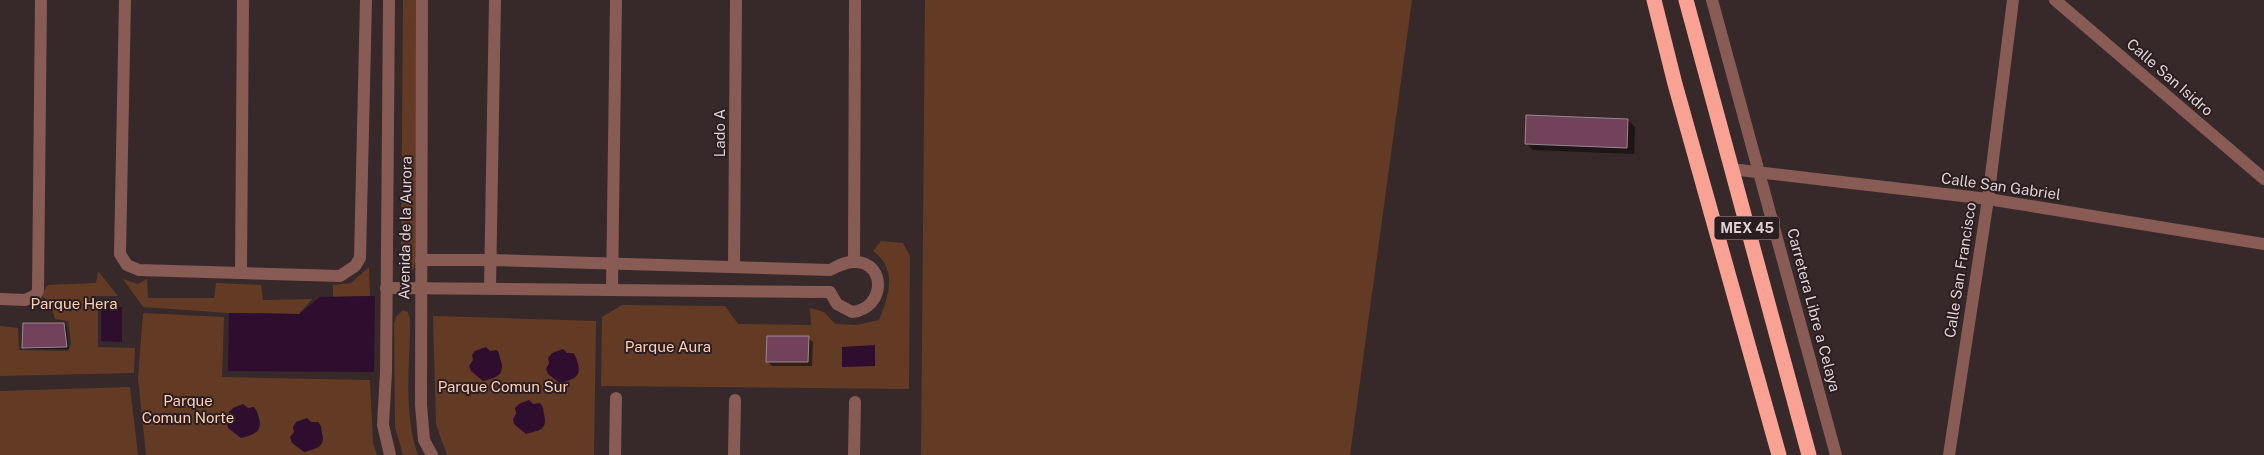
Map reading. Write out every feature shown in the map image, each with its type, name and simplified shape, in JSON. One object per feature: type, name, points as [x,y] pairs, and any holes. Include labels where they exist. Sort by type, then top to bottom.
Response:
[{"type":"highway","name":"MEX 45","points":[[1654,0],[1780,455]]},
{"type":"highway","name":"MEX 45","points":[[1686,0],[1808,455]]},
{"type":"street","points":[[0,299],[25,300],[36,295],[38,290],[41,0]]},
{"type":"street","points":[[125,0],[120,254],[127,265],[139,270],[340,276],[355,266],[360,258],[366,0]]},
{"type":"street","points":[[240,273],[243,0]]},
{"type":"street","name":"Avenida de la Aurora","points":[[389,0],[383,425],[390,455]]},
{"type":"street","name":"Avenida de la Aurora","points":[[422,0],[421,405],[424,440],[432,455]]},
{"type":"street","points":[[490,288],[495,0]]},
{"type":"street","points":[[612,289],[616,0]]},
{"type":"street","name":"Lado A","points":[[734,267],[736,0]]},
{"type":"street","points":[[854,0],[854,261]]},
{"type":"street","name":"Carretera Libre a Celaya","points":[[1712,0],[1836,455]]},
{"type":"street","name":"Calle San Francisco","points":[[1949,455],[1988,199],[2013,0]]},
{"type":"street","name":"Calle San Isidro","points":[[2055,0],[2264,179]]},
{"type":"street","name":"Calle San Gabriel","points":[[1732,169],[1988,199],[2264,244]]},
{"type":"street","points":[[386,288],[830,292],[842,308],[857,311],[873,302],[878,290],[876,276],[869,266],[854,261],[830,270],[490,260],[421,260]]},
{"type":"street","points":[[615,455],[616,398]]},
{"type":"street","points":[[734,455],[735,400]]},
{"type":"street","points":[[854,455],[855,402]]},
{"type":"green space","points":[[403,0],[417,0],[415,263],[414,268],[409,272],[402,268],[401,263]]},
{"type":"green space","points":[[925,0],[1412,0],[1350,455],[921,455]]},
{"type":"green space","name":"Parque Aura","points":[[881,241],[903,243],[910,256],[909,389],[601,386],[602,317],[622,305],[725,306],[738,324],[811,325],[810,308],[824,312],[835,324],[857,325],[879,320],[886,301],[889,283],[889,274],[886,266],[873,251]]},
{"type":"green space","points":[[369,267],[370,296],[333,297],[333,285],[351,283]]},
{"type":"green space","name":"Parque Hera","points":[[98,271],[118,296],[92,296],[98,311],[98,347],[135,348],[134,373],[0,376],[0,326],[18,328],[19,350],[68,351],[71,344],[68,321],[55,319],[50,303],[41,295],[48,285],[96,283]]},
{"type":"green space","points":[[123,279],[138,284],[147,279],[148,298],[214,298],[216,283],[261,285],[263,300],[312,299],[299,314],[229,313],[143,307]]},
{"type":"green space","points":[[403,310],[408,312],[410,320],[410,422],[418,455],[403,455],[395,427],[394,324],[396,317]]},
{"type":"green space","name":"Parque Comun Norte","points":[[143,313],[224,317],[222,377],[370,380],[373,443],[377,455],[146,455],[138,379]]},
{"type":"green space","name":"Parque Comun Sur","points":[[433,316],[596,321],[594,455],[447,455],[436,424]]},
{"type":"green space","points":[[130,387],[138,455],[0,455],[0,391]]},
{"type":"shaded area","points":[[375,296],[374,372],[228,371],[229,313],[299,314],[320,297]]},
{"type":"shaded area","points":[[101,307],[122,307],[122,342],[101,341]]},
{"type":"shaded area","points":[[875,345],[875,366],[842,367],[842,347]]},
{"type":"shaded area","points":[[486,347],[490,351],[497,350],[502,370],[498,376],[483,381],[471,371],[469,366],[475,351]]},
{"type":"shaded area","points":[[563,349],[567,353],[574,354],[579,369],[575,378],[560,383],[548,374],[546,369],[549,363],[548,358],[552,353]]},
{"type":"shaded area","points":[[529,400],[533,404],[540,403],[545,424],[541,429],[526,434],[514,424],[513,419],[516,414],[515,408]]},
{"type":"shaded area","points":[[243,404],[248,408],[254,407],[260,423],[256,432],[241,438],[228,428],[227,423],[230,418],[229,412]]},
{"type":"shaded area","points":[[307,418],[311,422],[318,422],[321,427],[323,441],[319,447],[304,452],[292,443],[290,437],[294,432],[293,427],[296,422]]},
{"type":"building","points":[[1526,115],[1628,119],[1627,148],[1525,144]]},
{"type":"building","points":[[23,323],[64,323],[67,347],[22,348]]},
{"type":"building","points":[[767,336],[809,336],[808,362],[766,362]]}]
